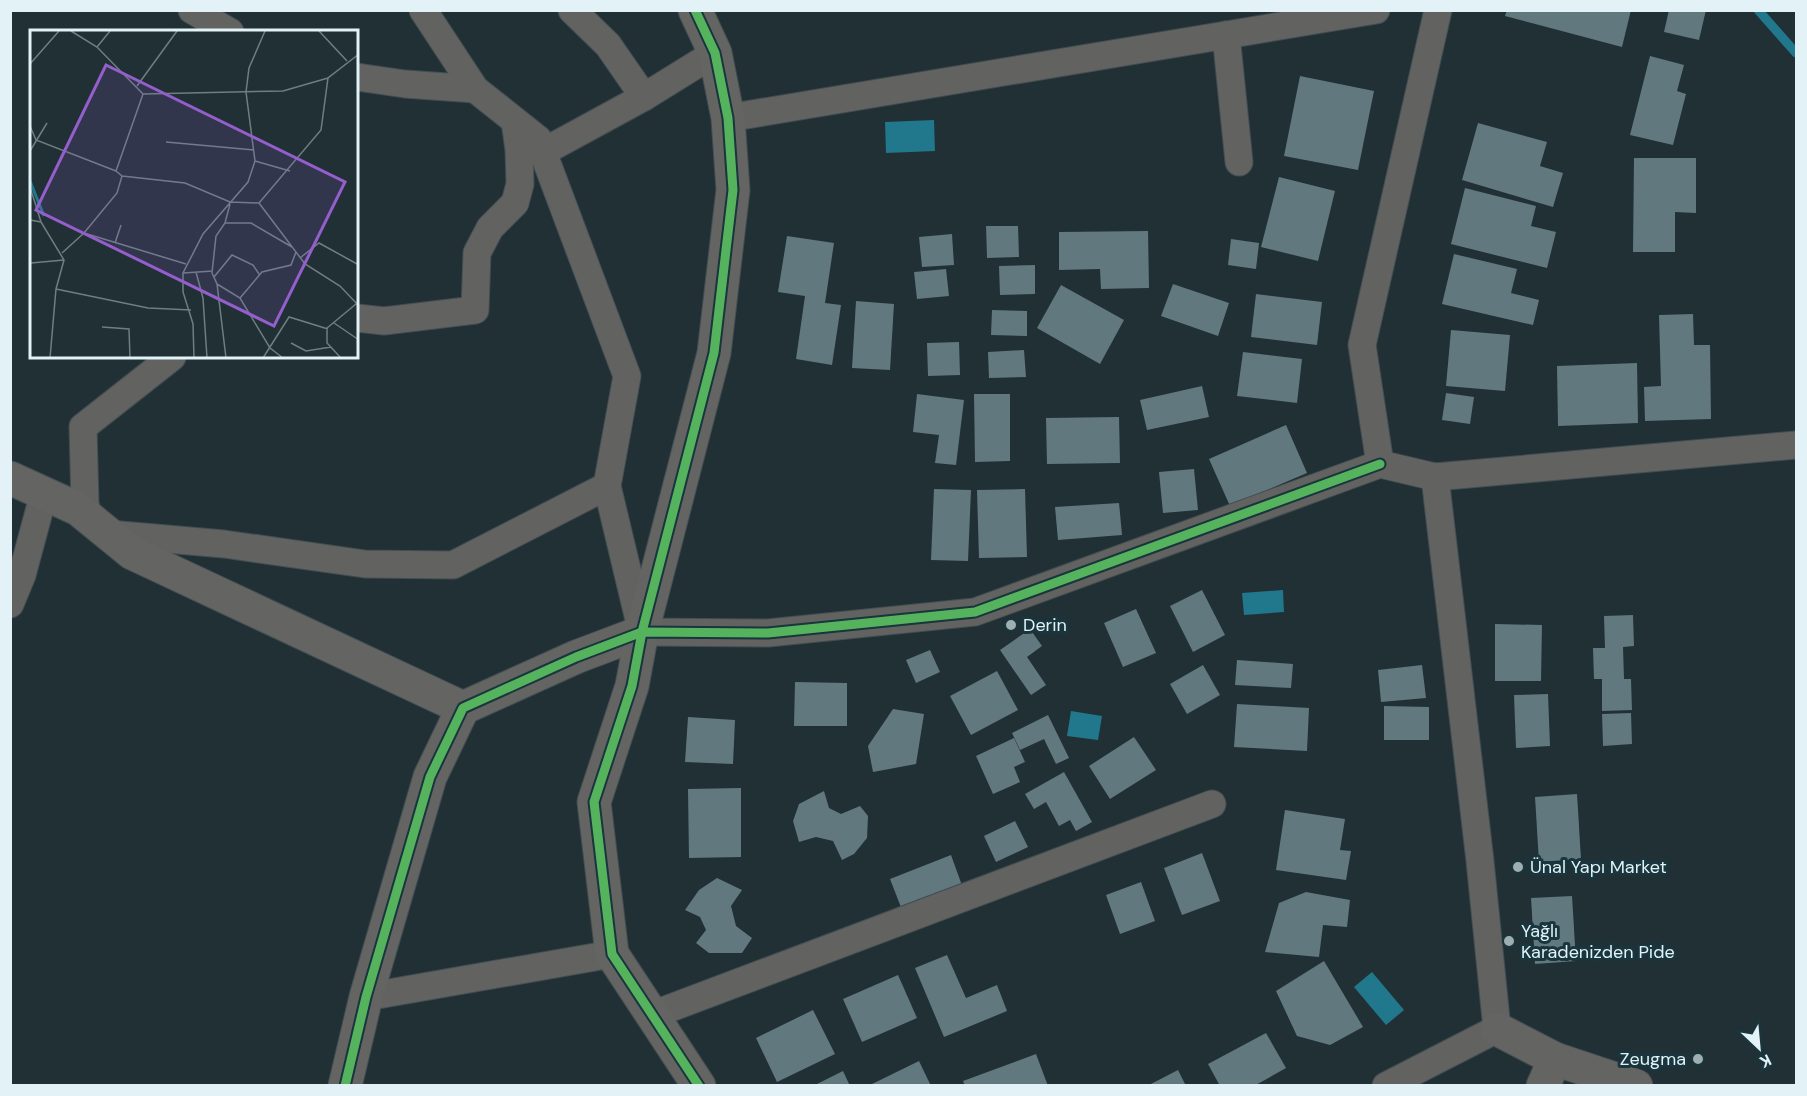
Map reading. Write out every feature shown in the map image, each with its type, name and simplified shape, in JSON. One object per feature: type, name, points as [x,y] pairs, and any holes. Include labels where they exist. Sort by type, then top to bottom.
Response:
[{"type":"street","points":[[192,10],[227,30]]},
{"type":"street","points":[[423,10],[475,89],[538,139],[627,376],[608,486],[642,632]]},
{"type":"street","points":[[572,10],[608,45],[644,97]]},
{"type":"street","points":[[695,10],[715,53],[728,118],[733,190],[714,353],[642,632],[632,686],[594,802],[612,954],[699,1086]]},
{"type":"street","points":[[728,118],[1376,10]]},
{"type":"street","points":[[1380,464],[1362,345],[1438,10]]},
{"type":"street","points":[[1226,35],[1239,162]]},
{"type":"street","points":[[543,152],[644,97],[715,53]]},
{"type":"street","points":[[358,77],[405,84],[475,89]]},
{"type":"street","points":[[358,318],[384,321],[475,310],[477,253],[490,228],[514,203],[520,184],[515,121]]},
{"type":"street","points":[[171,358],[83,427],[85,504],[99,526],[364,564],[453,565],[608,486]]},
{"type":"street","points":[[345,1086],[366,997],[430,777],[463,708],[576,657],[642,632],[768,633],[975,612],[1380,464],[1436,477],[1797,445]]},
{"type":"street","points":[[1436,477],[1497,1029],[1549,1072],[1636,1086]]},
{"type":"street","points":[[10,478],[78,509],[132,553],[463,708]]},
{"type":"street","points":[[10,604],[22,575],[44,493]]},
{"type":"street","points":[[651,1015],[1212,804]]},
{"type":"street","points":[[366,997],[612,954]]},
{"type":"street","points":[[1386,1086],[1497,1029]]},
{"type":"water","points":[[934,120],[935,151],[886,153],[885,122]]},
{"type":"water","points":[[1283,590],[1284,612],[1244,615],[1242,593]]},
{"type":"water","points":[[1071,711],[1102,716],[1098,740],[1067,736]]},
{"type":"water","points":[[1372,972],[1404,1010],[1386,1025],[1354,987]]},
{"type":"building","points":[[1507,10],[1631,10],[1622,47],[1505,16]]},
{"type":"building","points":[[1669,10],[1706,10],[1699,40],[1664,32]]},
{"type":"building","points":[[1650,56],[1684,65],[1677,91],[1686,94],[1673,145],[1630,135]]},
{"type":"building","points":[[1300,76],[1374,91],[1358,170],[1284,156]]},
{"type":"building","points":[[1478,123],[1547,142],[1540,166],[1563,173],[1553,207],[1462,180]]},
{"type":"building","points":[[1634,158],[1696,158],[1696,213],[1675,212],[1675,252],[1633,252]]},
{"type":"building","points":[[1279,177],[1335,191],[1318,261],[1261,247]]},
{"type":"building","points":[[1465,188],[1536,206],[1531,226],[1556,232],[1547,268],[1451,244]]},
{"type":"building","points":[[986,226],[1018,226],[1019,257],[987,258]]},
{"type":"building","points":[[1148,231],[1149,288],[1101,289],[1100,269],[1059,270],[1059,232]]},
{"type":"building","points":[[952,234],[954,265],[922,267],[919,237]]},
{"type":"building","points":[[787,236],[834,243],[825,303],[841,305],[832,365],[796,359],[805,296],[778,292]]},
{"type":"building","points":[[1231,239],[1259,243],[1256,269],[1228,265]]},
{"type":"building","points":[[1454,254],[1517,269],[1511,293],[1539,300],[1533,325],[1442,304]]},
{"type":"building","points":[[1035,265],[1035,294],[1000,295],[999,266]]},
{"type":"building","points":[[946,269],[949,296],[917,299],[914,272]]},
{"type":"building","points":[[1173,284],[1229,303],[1218,336],[1161,316]]},
{"type":"building","points":[[1061,285],[1124,320],[1100,364],[1037,328]]},
{"type":"building","points":[[1256,294],[1322,302],[1317,345],[1251,337]]},
{"type":"building","points":[[856,301],[894,304],[890,370],[852,368]]},
{"type":"building","points":[[992,310],[1027,311],[1027,336],[991,335]]},
{"type":"building","points":[[1693,314],[1694,345],[1710,345],[1711,419],[1645,421],[1644,387],[1661,386],[1659,315]]},
{"type":"building","points":[[1451,330],[1510,335],[1505,391],[1446,386]]},
{"type":"building","points":[[959,342],[960,375],[928,376],[927,343]]},
{"type":"building","points":[[1024,350],[1026,377],[989,378],[988,352]]},
{"type":"building","points":[[1243,352],[1302,359],[1297,403],[1237,396]]},
{"type":"building","points":[[1637,363],[1638,423],[1558,426],[1557,366]]},
{"type":"building","points":[[1202,386],[1209,417],[1147,430],[1140,400]]},
{"type":"building","points":[[1446,393],[1474,397],[1470,424],[1442,420]]},
{"type":"building","points":[[917,394],[964,400],[956,465],[935,463],[939,435],[913,432]]},
{"type":"building","points":[[974,394],[1010,394],[1010,461],[975,462]]},
{"type":"building","points":[[1119,417],[1120,463],[1047,464],[1046,418]]},
{"type":"building","points":[[1286,425],[1307,473],[1230,506],[1209,459]]},
{"type":"building","points":[[1194,469],[1198,510],[1163,513],[1159,472]]},
{"type":"building","points":[[934,489],[971,490],[968,561],[931,560]]},
{"type":"building","points":[[1025,489],[1027,557],[979,558],[977,490]]},
{"type":"building","points":[[1119,503],[1122,535],[1058,540],[1055,507]]},
{"type":"building","points":[[1202,590],[1225,635],[1193,652],[1170,606]]},
{"type":"building","points":[[1136,609],[1156,653],[1123,667],[1104,623]]},
{"type":"building","points":[[1633,615],[1634,646],[1623,647],[1624,679],[1631,679],[1632,710],[1602,711],[1602,679],[1594,679],[1593,648],[1605,648],[1604,616]]},
{"type":"building","points":[[1495,624],[1542,625],[1541,681],[1495,681]]},
{"type":"building","points":[[1030,629],[1042,646],[1027,657],[1046,685],[1031,695],[1000,650]]},
{"type":"building","points":[[930,650],[940,672],[916,683],[906,660]]},
{"type":"building","points":[[1237,660],[1293,664],[1291,688],[1235,685]]},
{"type":"building","points":[[1203,665],[1220,695],[1187,714],[1170,684]]},
{"type":"building","points":[[1422,665],[1426,698],[1381,702],[1378,670]]},
{"type":"building","points":[[997,671],[1018,710],[971,735],[950,696]]},
{"type":"building","points":[[795,682],[847,683],[847,726],[794,726]]},
{"type":"building","points":[[1548,694],[1550,746],[1516,748],[1514,695]]},
{"type":"building","points":[[1237,704],[1309,708],[1307,751],[1234,747]]},
{"type":"building","points":[[1384,706],[1429,707],[1429,740],[1384,740]]},
{"type":"building","points":[[893,709],[924,714],[916,764],[873,772],[868,746]]},
{"type":"building","points":[[1631,713],[1632,744],[1603,746],[1602,714]]},
{"type":"building","points":[[1048,715],[1069,758],[1056,764],[1044,739],[1020,750],[1012,733]]},
{"type":"building","points":[[688,717],[735,720],[733,764],[685,762]]},
{"type":"building","points":[[1134,737],[1156,770],[1110,799],[1089,766]]},
{"type":"building","points":[[1014,738],[1025,762],[1014,767],[1020,782],[993,794],[976,756]]},
{"type":"building","points":[[1064,772],[1092,822],[1076,831],[1070,820],[1059,826],[1046,802],[1034,809],[1025,794]]},
{"type":"building","points":[[741,788],[741,857],[689,858],[688,789]]},
{"type":"building","points":[[824,791],[829,808],[841,814],[860,806],[868,816],[867,838],[854,854],[842,860],[833,841],[816,837],[799,842],[793,821],[799,804]]},
{"type":"building","points":[[1577,794],[1581,859],[1539,862],[1535,797]]},
{"type":"building","points":[[1285,810],[1345,819],[1340,850],[1351,851],[1346,880],[1276,870]]},
{"type":"building","points":[[1015,821],[1028,847],[996,862],[984,836]]},
{"type":"building","points":[[1202,853],[1220,901],[1182,915],[1164,868]]},
{"type":"building","points":[[951,855],[964,891],[904,915],[890,879]]},
{"type":"building","points":[[717,878],[742,890],[731,906],[736,926],[752,938],[742,953],[709,953],[696,943],[706,930],[700,917],[685,910],[699,890]]},
{"type":"building","points":[[1141,882],[1155,921],[1120,934],[1106,895]]},
{"type":"building","points":[[1306,892],[1350,900],[1347,927],[1323,925],[1319,957],[1265,952],[1279,903]]},
{"type":"building","points":[[1572,896],[1576,961],[1535,964],[1531,898]]},
{"type":"building","points":[[947,955],[966,998],[997,985],[1007,1011],[944,1037],[915,968]]},
{"type":"building","points":[[1324,961],[1363,1027],[1330,1045],[1297,1036],[1276,991]]},
{"type":"building","points":[[898,975],[917,1018],[862,1042],[843,999]]},
{"type":"building","points":[[813,1010],[835,1054],[777,1082],[756,1038]]},
{"type":"building","points":[[1266,1033],[1286,1068],[1254,1086],[1220,1086],[1208,1064]]},
{"type":"building","points":[[1036,1054],[1048,1086],[965,1086],[963,1081]]},
{"type":"building","points":[[919,1061],[931,1086],[868,1086]]},
{"type":"building","points":[[1178,1070],[1186,1086],[1147,1086]]},
{"type":"building","points":[[843,1071],[850,1086],[813,1086]]},
{"type":"waterway","points":[[1758,10],[1796,53]]},
{"type":"cycle path","points":[[695,10],[715,53],[728,118],[733,190],[714,353],[642,632],[632,686],[594,802],[612,954],[699,1086]]},
{"type":"cycle path","points":[[345,1086],[366,997],[430,777],[463,708],[576,657],[642,632],[768,633],[975,612],[1380,464]]},
{"type":"place","name":"Derin","points":[[1011,625]]},
{"type":"place","name":"Ünal Yapı Market","points":[[1518,867]]},
{"type":"place","name":"Yağlı Karadenizden Pide","points":[[1509,941]]},
{"type":"place","name":"Zeugma","points":[[1698,1059]]}]
